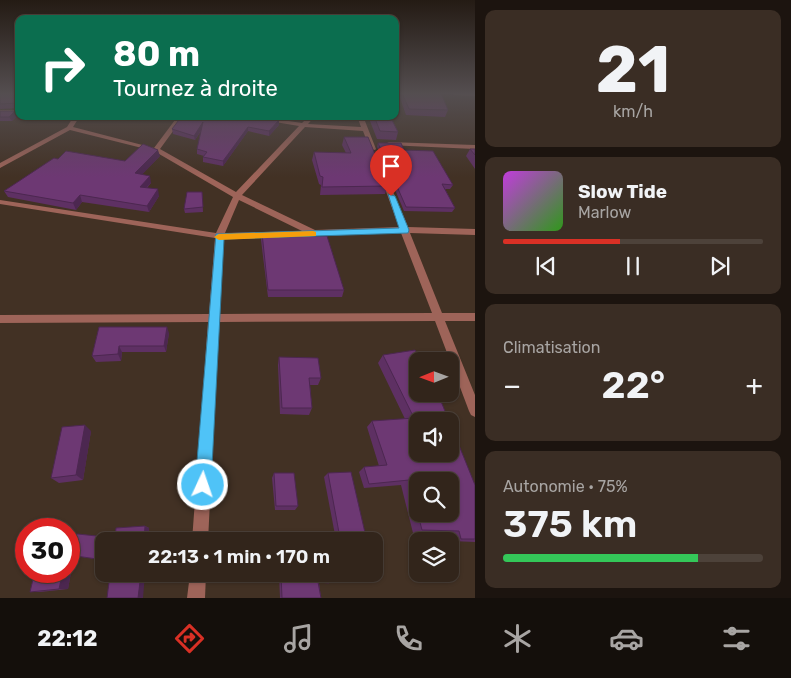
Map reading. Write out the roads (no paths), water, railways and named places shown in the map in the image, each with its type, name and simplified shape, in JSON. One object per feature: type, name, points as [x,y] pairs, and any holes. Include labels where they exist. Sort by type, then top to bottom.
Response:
[{"type":"street","points":[[0,166],[69,128],[74,121]]},
{"type":"street","points":[[156,150],[177,121]]},
{"type":"street","points":[[275,121],[302,125],[365,129]]},
{"type":"street","points":[[201,532],[219,236],[237,196],[307,121]]},
{"type":"street","points":[[362,121],[475,411]]},
{"type":"street","points":[[69,128],[156,150],[237,196],[315,234]]},
{"type":"street","points":[[370,143],[475,147]]},
{"type":"street","points":[[0,202],[219,236],[404,230],[475,232]]},
{"type":"street","points":[[0,319],[475,316]]},
{"type":"street","points":[[196,598],[197,582]]}]
